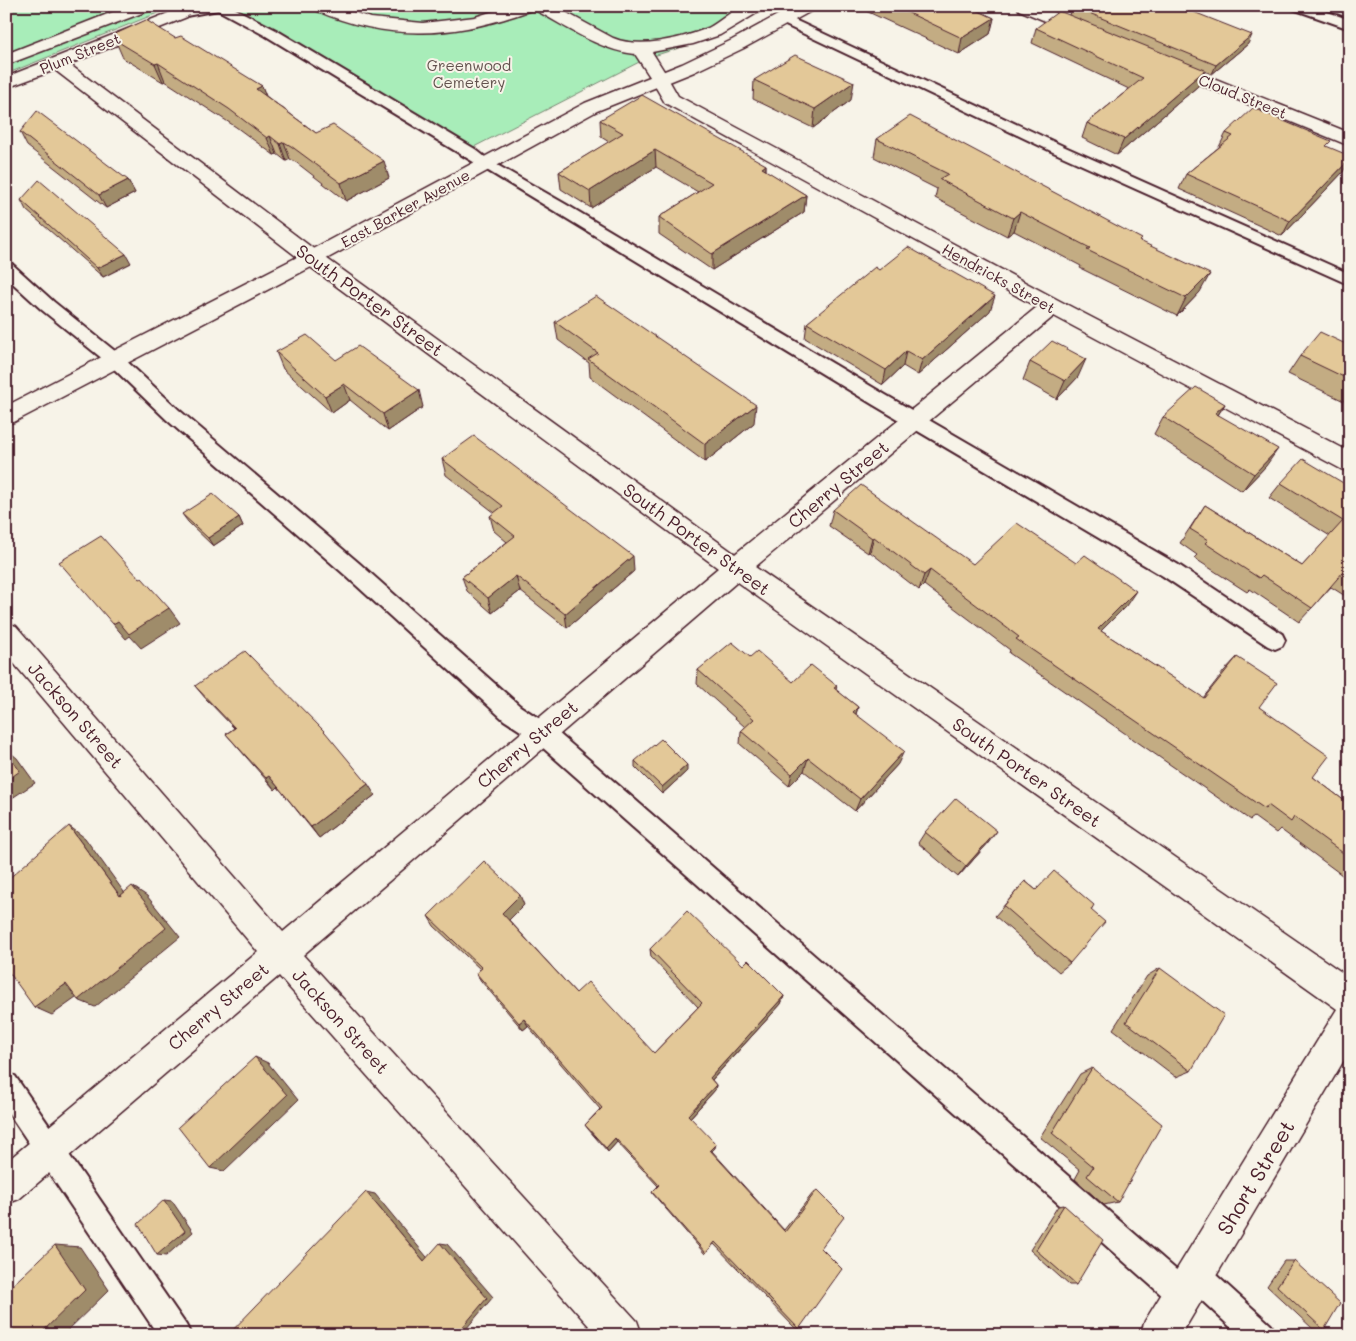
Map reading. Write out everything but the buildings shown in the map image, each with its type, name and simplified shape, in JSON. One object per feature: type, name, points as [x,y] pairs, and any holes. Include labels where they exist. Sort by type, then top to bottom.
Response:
[{"type":"street","points":[[6,60],[144,6]]},
{"type":"street","points":[[321,6],[336,14],[374,25],[418,28],[441,27],[484,19],[510,13],[525,6]]},
{"type":"street","points":[[541,6],[607,42],[641,49],[687,40],[714,31],[756,6]]},
{"type":"street","name":"East Barker Avenue","points":[[6,416],[312,258],[591,107],[729,48],[806,6]]},
{"type":"street","points":[[1025,6],[1097,36]]},
{"type":"street","name":"Plum Street","points":[[6,82],[181,13]]},
{"type":"street","name":"Hendricks Street","points":[[641,49],[671,99],[1052,306],[1350,463]]},
{"type":"street","name":"Cloud Street","points":[[1151,58],[1350,140]]},
{"type":"street","name":"South Porter Street","points":[[56,62],[312,258],[736,568],[1350,998]]},
{"type":"street","name":"Cherry Street","points":[[6,1186],[541,732],[1052,306]]},
{"type":"street","name":"Jackson Street","points":[[6,634],[280,953],[623,1335]]},
{"type":"street","name":"Short Street","points":[[1160,1335],[1350,1018]]},
{"type":"lane","points":[[181,13],[210,6],[220,6],[271,33],[470,152],[485,164],[1170,570],[1276,640]]},
{"type":"lane","points":[[1298,6],[1350,26]]},
{"type":"lane","points":[[784,19],[1058,149],[1350,280]]},
{"type":"lane","points":[[6,268],[48,306],[115,360],[173,415],[352,569],[512,714],[541,732],[1189,1285],[1261,1335]]},
{"type":"lane","points":[[6,1085],[51,1148],[176,1335]]},
{"type":"green space","points":[[6,6],[175,6],[6,74]]},
{"type":"green space","name":"Greenwood Cemetery","points":[[217,6],[770,6],[714,37],[647,58],[468,150]]}]
